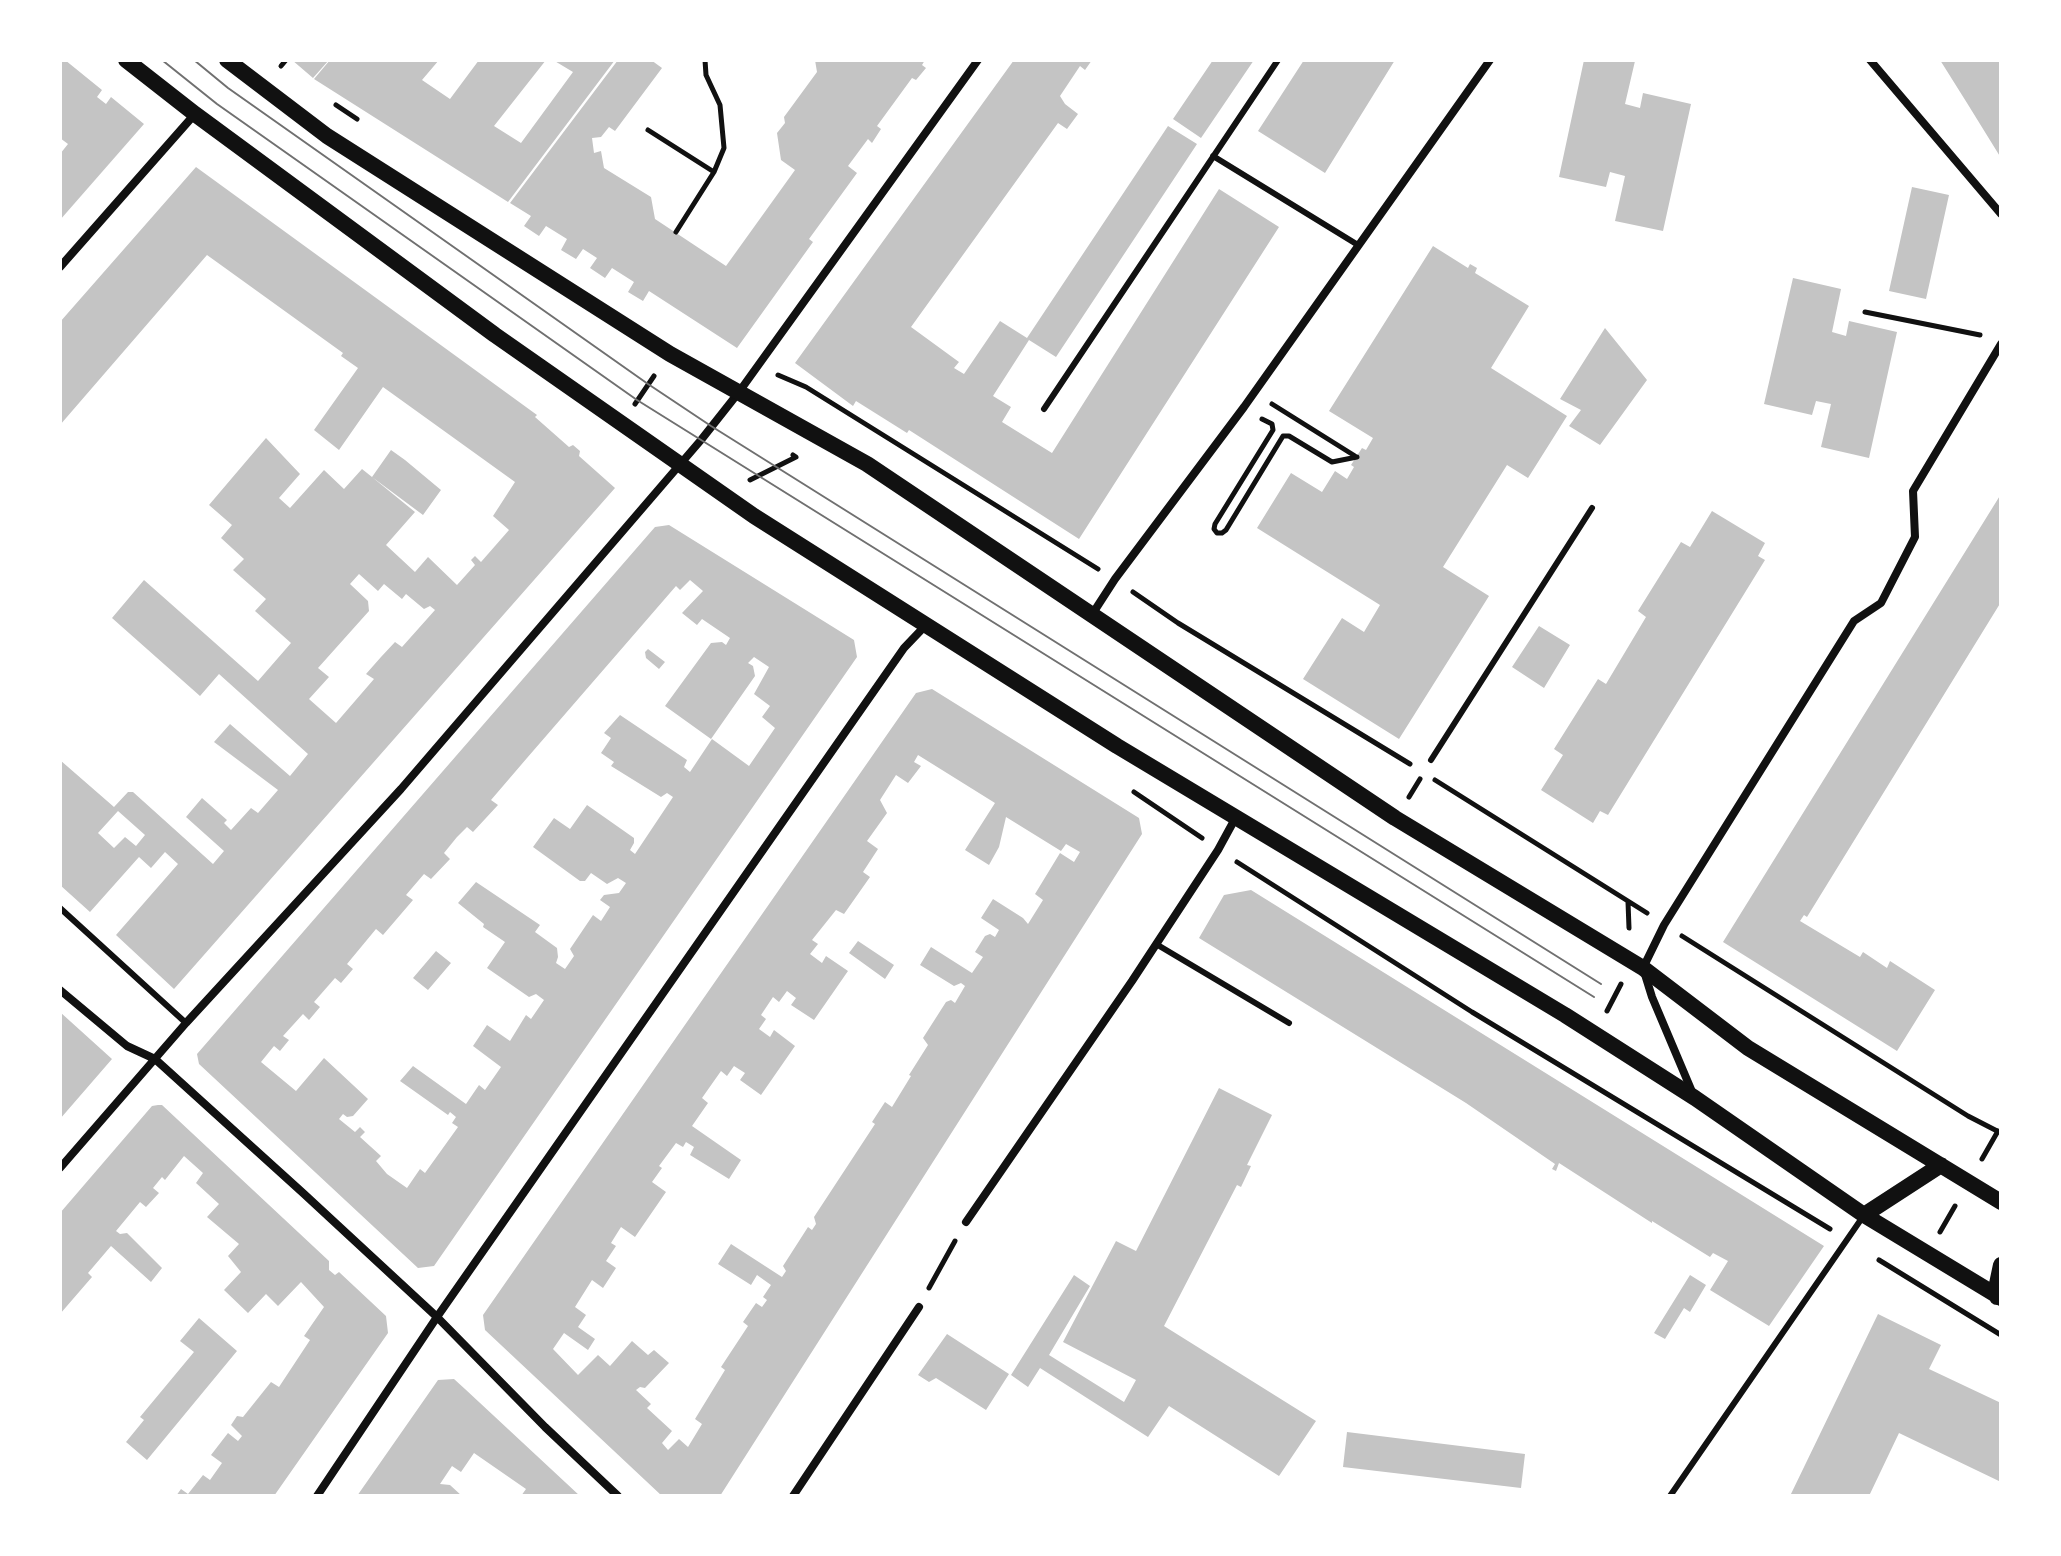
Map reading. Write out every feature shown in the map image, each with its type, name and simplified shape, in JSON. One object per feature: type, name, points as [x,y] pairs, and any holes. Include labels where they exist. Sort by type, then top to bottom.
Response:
[{"type":"main road","points":[[126,60],[195,114],[621,424],[754,516],[1117,746],[1565,1015],[1695,1098],[1864,1215],[1999,1298]]},
{"type":"main road","points":[[227,60],[327,136],[670,354],[867,464],[1395,818],[1643,968],[1748,1048],[2001,1202]]},
{"type":"main road","points":[[1864,1215],[1941,1165]]},
{"type":"main road","points":[[1999,1298],[1997,1284],[2001,1265]]},
{"type":"street","points":[[60,1168],[186,1023],[401,789],[680,464],[739,392],[978,60]]},
{"type":"street","points":[[1093,613],[1244,407],[1490,60]]},
{"type":"street","points":[[1870,60],[2001,214]]},
{"type":"street","points":[[60,267],[195,114]]},
{"type":"street","points":[[1695,1098],[1652,997],[1643,968],[1664,925],[1854,621],[1881,603],[1915,537],[1913,491],[2001,344]]},
{"type":"street","points":[[317,1496],[437,1317],[904,648],[925,626]]},
{"type":"street","points":[[966,1222],[1156,944],[1237,817]]},
{"type":"street","points":[[60,990],[127,1046],[155,1059],[437,1317],[618,1496]]},
{"type":"street","points":[[793,1496],[919,1307]]},
{"type":"lane","points":[[1044,409],[1278,60]]},
{"type":"lane","points":[[1213,156],[1358,245]]},
{"type":"lane","points":[[1431,760],[1592,508]]},
{"type":"lane","points":[[60,908],[186,1023]]},
{"type":"lane","points":[[1156,944],[1289,1023]]},
{"type":"lane","points":[[1670,1496],[1864,1215]]},
{"type":"path","points":[[281,66],[286,60]]},
{"type":"path","points":[[676,232],[714,172],[724,148],[720,105],[706,75],[705,60]]},
{"type":"path","points":[[648,130],[714,172]]},
{"type":"path","points":[[1865,312],[1974,335]]},
{"type":"path","points":[[621,424],[670,354]]},
{"type":"path","points":[[754,516],[764,501],[743,488],[746,482],[796,457],[771,440],[806,387]]},
{"type":"path","points":[[1244,407],[1272,424],[1273,430],[1215,524],[1217,533],[1226,530],[1283,436],[1289,436],[1332,462],[1357,457],[1280,409]]},
{"type":"path","points":[[1395,818],[1431,760]]},
{"type":"path","points":[[1664,925],[1968,1116],[2001,1133]]},
{"type":"path","points":[[1570,1072],[2001,1335]]},
{"type":"path","points":[[919,1307],[966,1222]]},
{"type":"building","points":[[60,60],[65,60],[102,90],[97,97],[106,104],[111,97],[144,124],[60,220],[60,154],[68,144],[60,138]]},
{"type":"building","points":[[292,60],[329,60],[313,78]]},
{"type":"building","points":[[330,60],[439,60],[422,80],[450,99],[479,60],[546,60],[494,126],[521,143],[573,72],[553,60],[615,60],[508,202],[314,79]]},
{"type":"building","points":[[618,60],[651,60],[662,68],[615,131],[609,127],[601,137],[592,138],[594,153],[601,151],[604,168],[651,197],[655,219],[726,266],[795,170],[781,160],[777,133],[785,123],[784,117],[817,72],[815,60],[925,60],[922,65],[926,68],[916,80],[912,78],[877,126],[881,129],[872,143],[868,139],[848,166],[857,173],[809,239],[813,242],[737,348],[649,291],[643,301],[628,292],[634,282],[612,268],[605,278],[590,268],[597,258],[583,249],[576,259],[561,250],[567,239],[546,226],[539,236],[524,226],[531,216],[510,203]]},
{"type":"building","points":[[1014,60],[1092,60],[1085,70],[1080,66],[1060,96],[1078,114],[1067,129],[1058,123],[911,327],[959,362],[954,368],[964,374],[1000,321],[1027,338],[1168,126],[1197,144],[1056,357],[1029,340],[993,396],[1011,407],[1002,422],[1052,453],[1219,189],[1279,227],[1079,539],[909,430],[907,433],[856,401],[853,406],[795,363]]},
{"type":"building","points":[[1213,60],[1254,60],[1201,138],[1173,119]]},
{"type":"building","points":[[1304,60],[1395,60],[1325,173],[1258,131]]},
{"type":"building","points":[[1584,60],[1635,61],[1625,104],[1640,108],[1643,93],[1691,104],[1663,231],[1615,221],[1625,176],[1610,172],[1606,187],[1559,177]]},
{"type":"building","points":[[1940,60],[2001,60],[2001,158],[1967,103]]},
{"type":"building","points":[[196,167],[537,415],[535,417],[569,447],[573,445],[580,451],[579,456],[615,488],[174,989],[116,935],[178,864],[165,852],[151,868],[139,857],[90,912],[60,885],[60,760],[114,807],[128,792],[133,792],[213,864],[224,851],[186,817],[202,798],[227,820],[224,823],[231,830],[251,808],[258,813],[278,790],[214,742],[230,724],[290,776],[308,754],[219,674],[200,696],[112,618],[144,580],[258,681],[291,643],[255,611],[266,599],[233,570],[244,559],[221,538],[232,525],[209,505],[266,438],[300,474],[279,498],[290,508],[324,470],[344,489],[362,469],[415,512],[386,545],[415,572],[428,557],[457,585],[475,565],[471,560],[475,556],[481,562],[509,530],[493,516],[515,482],[383,387],[339,450],[314,430],[358,368],[341,356],[343,353],[207,255],[60,425],[60,322]],"holes":[[[359,574],[378,591],[384,584],[402,599],[406,594],[424,609],[430,606],[435,610],[402,647],[395,642],[366,674],[374,679],[336,723],[309,699],[329,677],[318,668],[369,611],[368,601],[350,584]],[[118,811],[145,835],[136,846],[125,837],[114,848],[98,833]]]},
{"type":"building","points":[[1912,187],[1949,195],[1926,299],[1889,291]]},
{"type":"building","points":[[1433,246],[1468,268],[1470,264],[1477,268],[1475,273],[1529,306],[1491,368],[1567,416],[1528,478],[1507,465],[1443,567],[1489,596],[1399,739],[1303,679],[1342,618],[1364,632],[1380,605],[1257,528],[1291,473],[1322,492],[1335,471],[1347,479],[1354,467],[1351,465],[1362,448],[1366,450],[1373,438],[1329,411]]},
{"type":"building","points":[[1793,278],[1841,289],[1832,332],[1846,336],[1849,321],[1897,332],[1869,458],[1821,447],[1831,404],[1816,401],[1812,415],[1764,404]]},
{"type":"building","points":[[1605,328],[1647,380],[1600,445],[1569,426],[1581,410],[1560,399]]},
{"type":"building","points":[[391,450],[441,490],[423,515],[372,477]]},
{"type":"building","points":[[2001,494],[2001,602],[1807,917],[1804,915],[1800,921],[1860,957],[1863,952],[1887,968],[1890,961],[1935,990],[1897,1051],[1723,942]]},
{"type":"building","points":[[1712,511],[1765,543],[1758,556],[1765,560],[1608,815],[1600,811],[1593,823],[1541,790],[1563,755],[1554,749],[1598,679],[1606,684],[1646,617],[1638,611],[1681,542],[1690,547]]},
{"type":"building","points":[[669,525],[854,640],[857,657],[434,1266],[418,1268],[199,1064],[197,1054],[655,527]],"holes":[[[690,580],[703,591],[682,613],[697,625],[702,619],[730,638],[726,645],[722,642],[711,643],[665,706],[711,739],[755,676],[753,666],[748,663],[754,657],[769,667],[754,694],[770,706],[762,717],[775,728],[749,766],[712,739],[690,772],[684,767],[687,760],[620,715],[604,733],[611,738],[601,753],[614,762],[611,766],[661,797],[667,793],[673,797],[635,854],[630,850],[634,838],[587,805],[570,829],[554,818],[533,847],[580,881],[585,881],[591,873],[607,884],[618,878],[626,883],[619,893],[604,895],[600,900],[610,907],[601,921],[593,915],[570,949],[574,956],[565,969],[556,963],[557,948],[535,932],[540,925],[476,882],[458,903],[484,924],[483,927],[505,942],[487,968],[529,997],[536,994],[544,1000],[531,1019],[526,1015],[510,1041],[487,1025],[473,1046],[501,1067],[485,1090],[479,1085],[466,1104],[413,1066],[400,1081],[448,1115],[450,1112],[456,1117],[452,1123],[458,1127],[425,1173],[420,1169],[407,1188],[387,1174],[376,1161],[381,1156],[360,1137],[365,1132],[360,1127],[355,1132],[339,1119],[343,1114],[353,1116],[368,1099],[324,1058],[296,1091],[261,1062],[274,1046],[280,1051],[289,1040],[283,1036],[303,1014],[309,1020],[320,1007],[314,1002],[335,978],[341,983],[353,969],[347,964],[376,929],[383,935],[413,900],[406,895],[424,874],[431,879],[450,859],[444,853],[457,837],[467,827],[473,832],[498,805],[491,800],[676,586],[680,590]]]},
{"type":"building","points":[[1539,626],[1570,645],[1544,688],[1512,667]]},
{"type":"building","points":[[648,649],[665,662],[659,669],[646,658]]},
{"type":"building","points":[[932,689],[1139,818],[1142,834],[720,1496],[662,1496],[485,1330],[483,1315],[916,693]],"holes":[[[918,755],[995,803],[965,850],[989,865],[999,847],[1006,817],[1061,851],[1066,844],[1080,852],[1074,862],[1060,853],[1035,894],[1043,900],[1028,924],[993,899],[981,918],[999,930],[995,937],[990,934],[985,936],[975,952],[983,957],[972,973],[931,947],[920,965],[954,986],[961,983],[965,986],[955,1003],[951,1000],[946,1002],[923,1038],[928,1045],[911,1076],[892,1107],[885,1102],[872,1122],[875,1124],[814,1217],[816,1224],[812,1230],[808,1227],[783,1266],[786,1271],[782,1277],[731,1244],[718,1264],[751,1285],[757,1275],[771,1285],[763,1297],[767,1300],[762,1307],[756,1303],[743,1322],[748,1326],[721,1367],[725,1370],[695,1419],[702,1424],[688,1447],[679,1439],[668,1450],[662,1443],[672,1431],[647,1408],[651,1404],[636,1390],[645,1388],[669,1363],[654,1350],[648,1355],[632,1341],[610,1366],[598,1355],[578,1375],[553,1349],[564,1333],[588,1350],[595,1339],[578,1327],[586,1315],[575,1307],[592,1280],[603,1288],[616,1268],[606,1261],[616,1246],[611,1243],[621,1227],[635,1237],[666,1192],[652,1182],[662,1168],[659,1166],[676,1143],[683,1147],[686,1142],[694,1147],[690,1155],[729,1179],[741,1160],[692,1126],[708,1103],[702,1098],[721,1071],[727,1076],[734,1066],[745,1073],[740,1080],[761,1095],[795,1046],[774,1030],[770,1037],[759,1029],[766,1019],[761,1015],[773,997],[779,1002],[787,991],[796,998],[791,1005],[814,1020],[848,971],[826,956],[822,963],[810,954],[818,944],[812,940],[836,910],[844,914],[870,877],[863,872],[878,849],[867,841],[887,813],[880,800],[896,775],[908,783],[921,766],[914,762]]]},
{"type":"building","points":[[1251,890],[1824,1246],[1769,1326],[1710,1290],[1728,1261],[1713,1253],[1710,1257],[1559,1163],[1556,1171],[1552,1169],[1555,1164],[1466,1103],[1199,938],[1224,895]]},
{"type":"building","points":[[858,941],[894,965],[885,979],[849,953]]},
{"type":"building","points":[[436,951],[451,963],[428,990],[413,978]]},
{"type":"building","points":[[60,1012],[112,1059],[60,1119]]},
{"type":"building","points":[[1219,1088],[1272,1115],[1247,1165],[1251,1166],[1241,1187],[1237,1185],[1164,1326],[1316,1421],[1279,1476],[1169,1406],[1148,1437],[1040,1368],[1028,1387],[1011,1375],[1074,1275],[1090,1286],[1049,1355],[1124,1402],[1136,1380],[1063,1342],[1116,1241],[1136,1251]]},
{"type":"building","points":[[162,1105],[329,1261],[329,1270],[335,1275],[339,1272],[386,1316],[388,1333],[274,1496],[176,1496],[181,1489],[188,1494],[203,1475],[210,1480],[222,1463],[211,1455],[228,1433],[238,1441],[242,1436],[231,1425],[237,1416],[243,1417],[271,1382],[279,1387],[310,1340],[304,1336],[324,1307],[301,1282],[278,1306],[266,1294],[248,1313],[224,1290],[241,1272],[228,1256],[239,1244],[207,1217],[219,1204],[196,1183],[203,1173],[184,1156],[165,1180],[162,1177],[153,1188],[159,1193],[146,1207],[140,1202],[116,1231],[127,1233],[162,1268],[151,1282],[111,1246],[88,1273],[92,1277],[60,1314],[60,1213],[152,1106]]},
{"type":"building","points":[[1690,1275],[1706,1285],[1690,1312],[1684,1308],[1665,1339],[1654,1333]]},
{"type":"building","points":[[1878,1314],[1941,1345],[1929,1369],[2001,1403],[2001,1482],[1899,1433],[1869,1496],[1790,1496]]},
{"type":"building","points":[[199,1318],[237,1351],[147,1460],[126,1442],[144,1420],[140,1417],[194,1352],[180,1341]]},
{"type":"building","points":[[947,1334],[1009,1374],[986,1410],[936,1378],[929,1382],[918,1375]]},
{"type":"building","points":[[454,1379],[580,1496],[521,1496],[526,1489],[474,1453],[461,1472],[452,1466],[440,1484],[450,1485],[462,1496],[357,1496],[438,1380]]},
{"type":"building","points":[[1347,1432],[1525,1454],[1521,1488],[1343,1467]]},
{"type":"tram line","points":[[162,60],[217,104],[637,400],[1594,997]]},
{"type":"tram line","points":[[194,60],[228,88],[711,426],[1601,984]]}]
